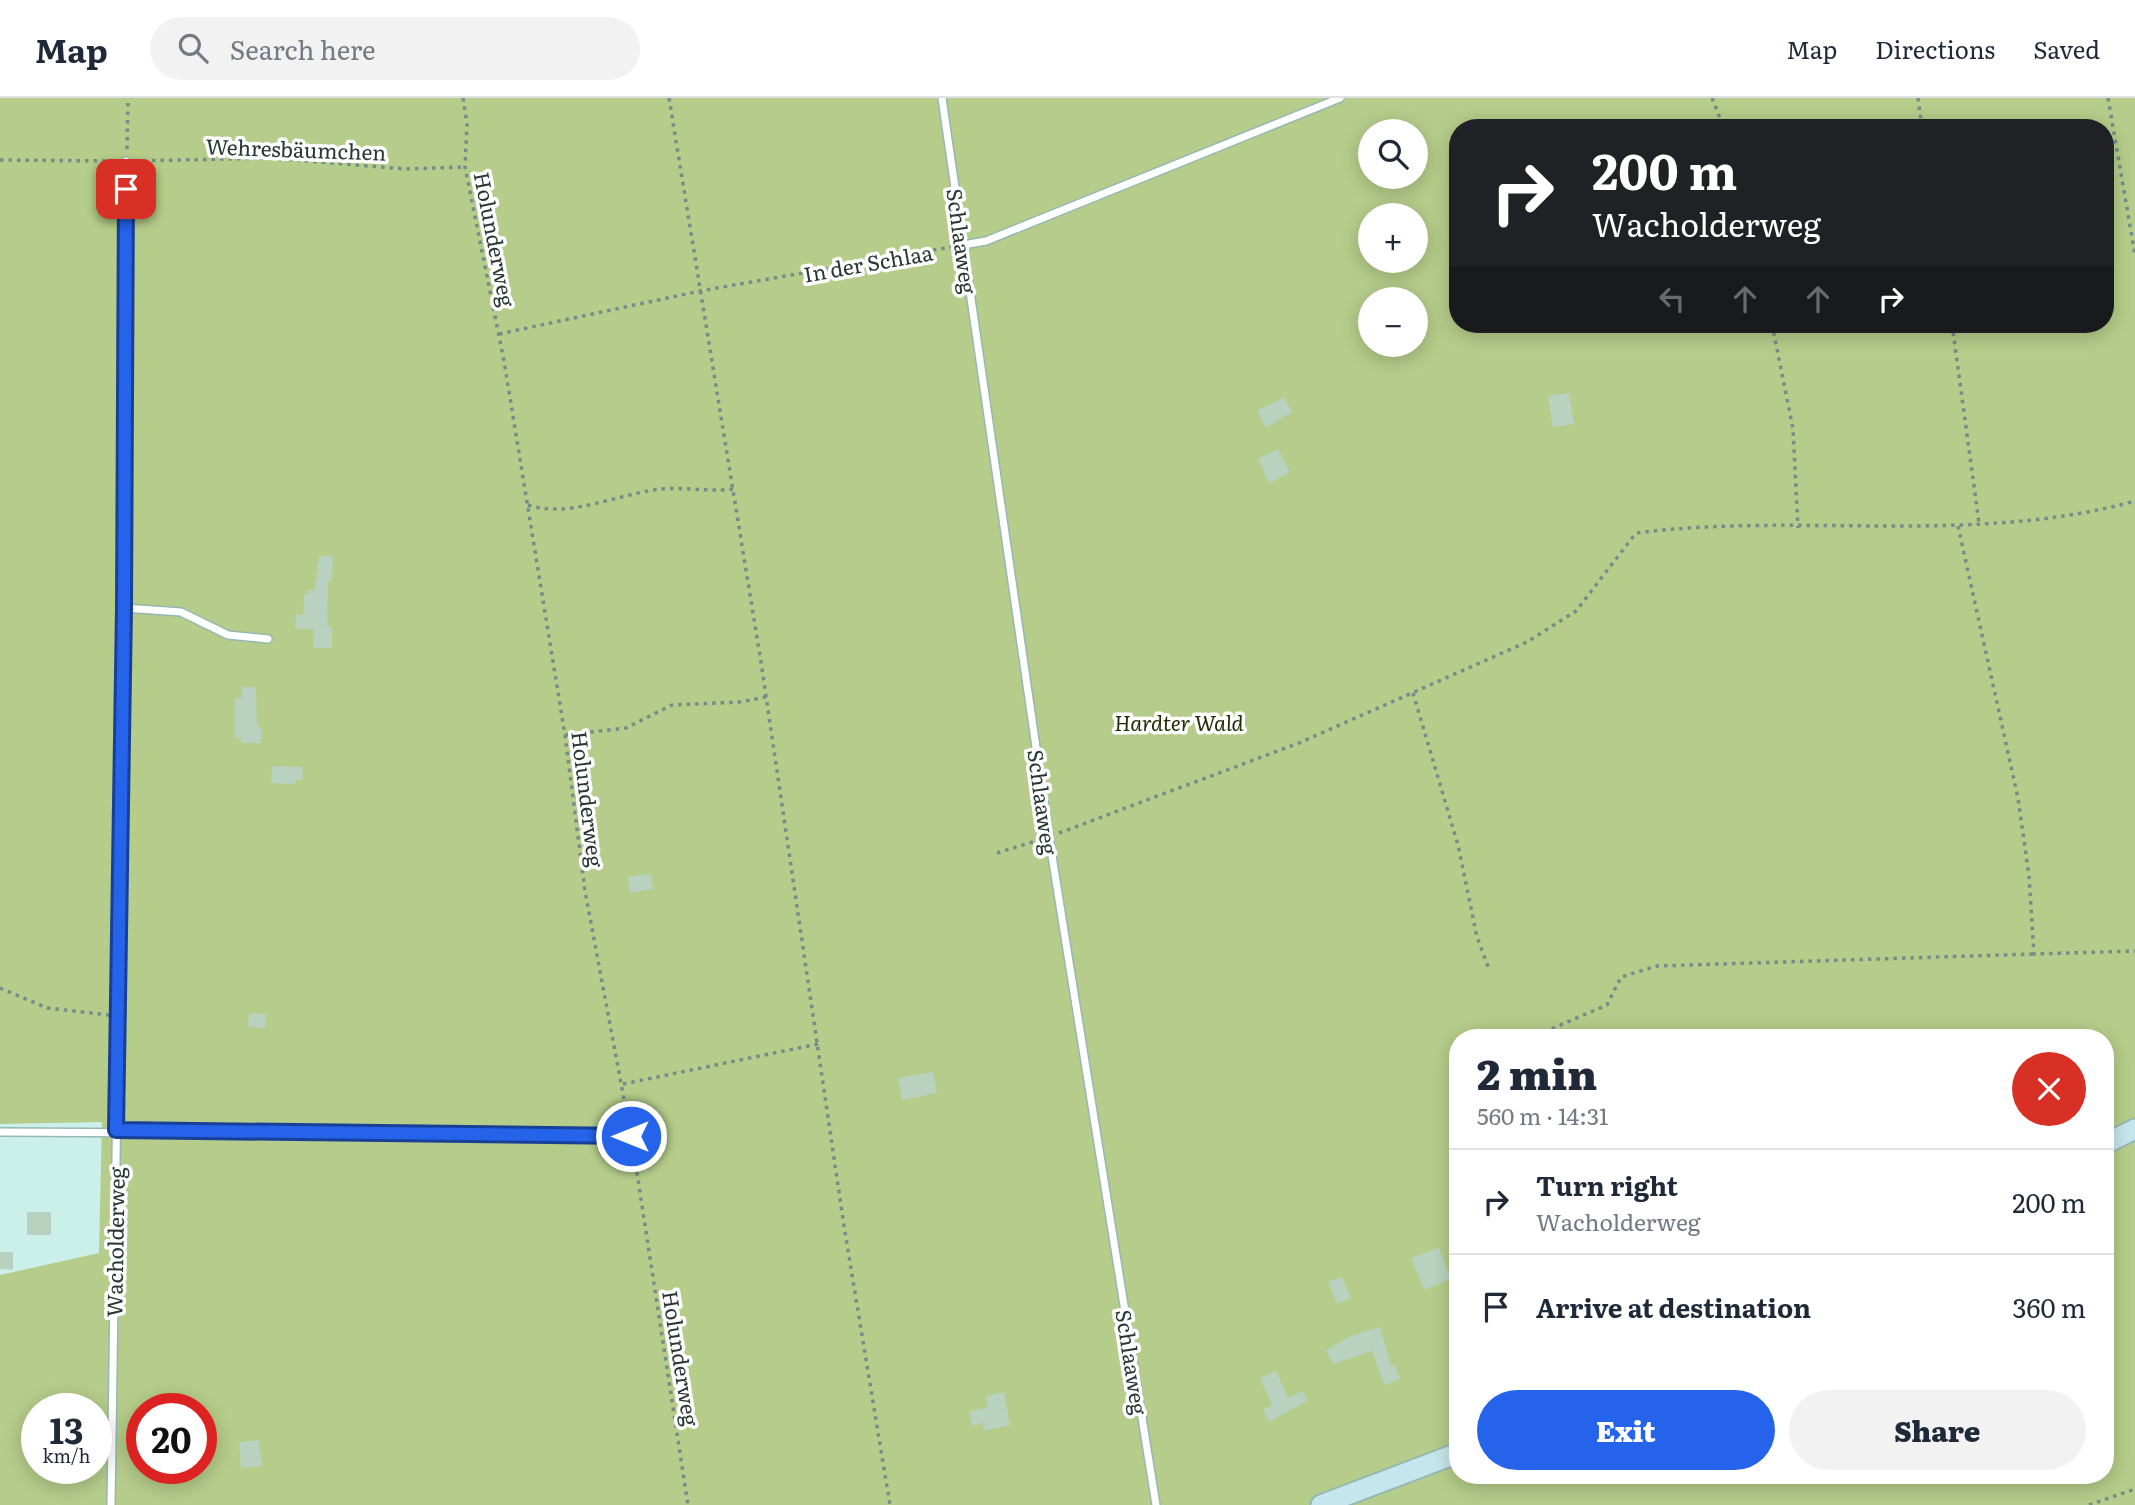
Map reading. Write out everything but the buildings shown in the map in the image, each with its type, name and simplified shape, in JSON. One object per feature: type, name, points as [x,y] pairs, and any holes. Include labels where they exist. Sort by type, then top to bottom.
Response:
[{"type":"main road","points":[[2114,1140],[2135,1129]]},
{"type":"main road","points":[[1321,1505],[1449,1456]]},
{"type":"lane","name":"Schlaaweg","points":[[942,98],[1049,837],[1156,1505]]},
{"type":"lane","name":"In der Schlaa","points":[[963,245],[986,241],[1340,98]]},
{"type":"lane","name":"Wacholderweg","points":[[111,1505],[124,608],[126,161]]},
{"type":"lane","points":[[124,608],[181,612],[228,635],[268,639]]},
{"type":"lane","points":[[0,1132],[116,1130],[631,1136]]},
{"type":"path","points":[[126,161],[128,98]]},
{"type":"path","name":"Holunderweg","points":[[463,98],[467,124],[465,167],[499,334],[528,505],[565,735],[585,891],[623,1084],[688,1505]]},
{"type":"path","points":[[669,98],[767,697],[890,1505]]},
{"type":"path","points":[[1712,98],[1720,119]]},
{"type":"path","points":[[1918,98],[1921,119]]},
{"type":"path","points":[[2108,98],[2112,119]]},
{"type":"path","points":[[2114,133],[2135,255]]},
{"type":"path","name":"Wehresbäumchen","points":[[0,160],[270,158],[406,169],[465,167]]},
{"type":"path","name":"In der Schlaa","points":[[499,334],[700,291],[963,245]]},
{"type":"path","points":[[1774,333],[1793,429],[1798,528]]},
{"type":"path","points":[[1953,333],[1979,523]]},
{"type":"path","points":[[528,505],[539,509],[585,506],[652,490],[709,492],[733,489]]},
{"type":"path","points":[[997,853],[1049,837],[1298,743],[1527,642],[1576,611],[1636,533],[1693,526],[1798,528],[1958,526],[2021,522],[2135,501]]},
{"type":"path","points":[[1958,526],[2018,799],[2029,876],[2034,954]]},
{"type":"path","points":[[1413,693],[1455,833],[1477,937],[1489,969]]},
{"type":"path","points":[[565,735],[626,728],[672,705],[740,702],[767,697]]},
{"type":"path","points":[[1551,1029],[1607,1005],[1621,977],[1657,966],[2135,951]]},
{"type":"path","points":[[0,988],[47,1008],[117,1015]]},
{"type":"path","points":[[623,1084],[818,1044]]},
{"type":"path","points":[[2089,1505],[2135,1489]]},
{"type":"green space","name":"Hardter Wald","points":[[0,98],[2135,98],[2135,1505],[0,1505],[0,1275],[99,1253],[102,1122],[0,1124]]},
{"type":"route","points":[[126,189],[124,608],[116,1130],[631,1136]]}]
